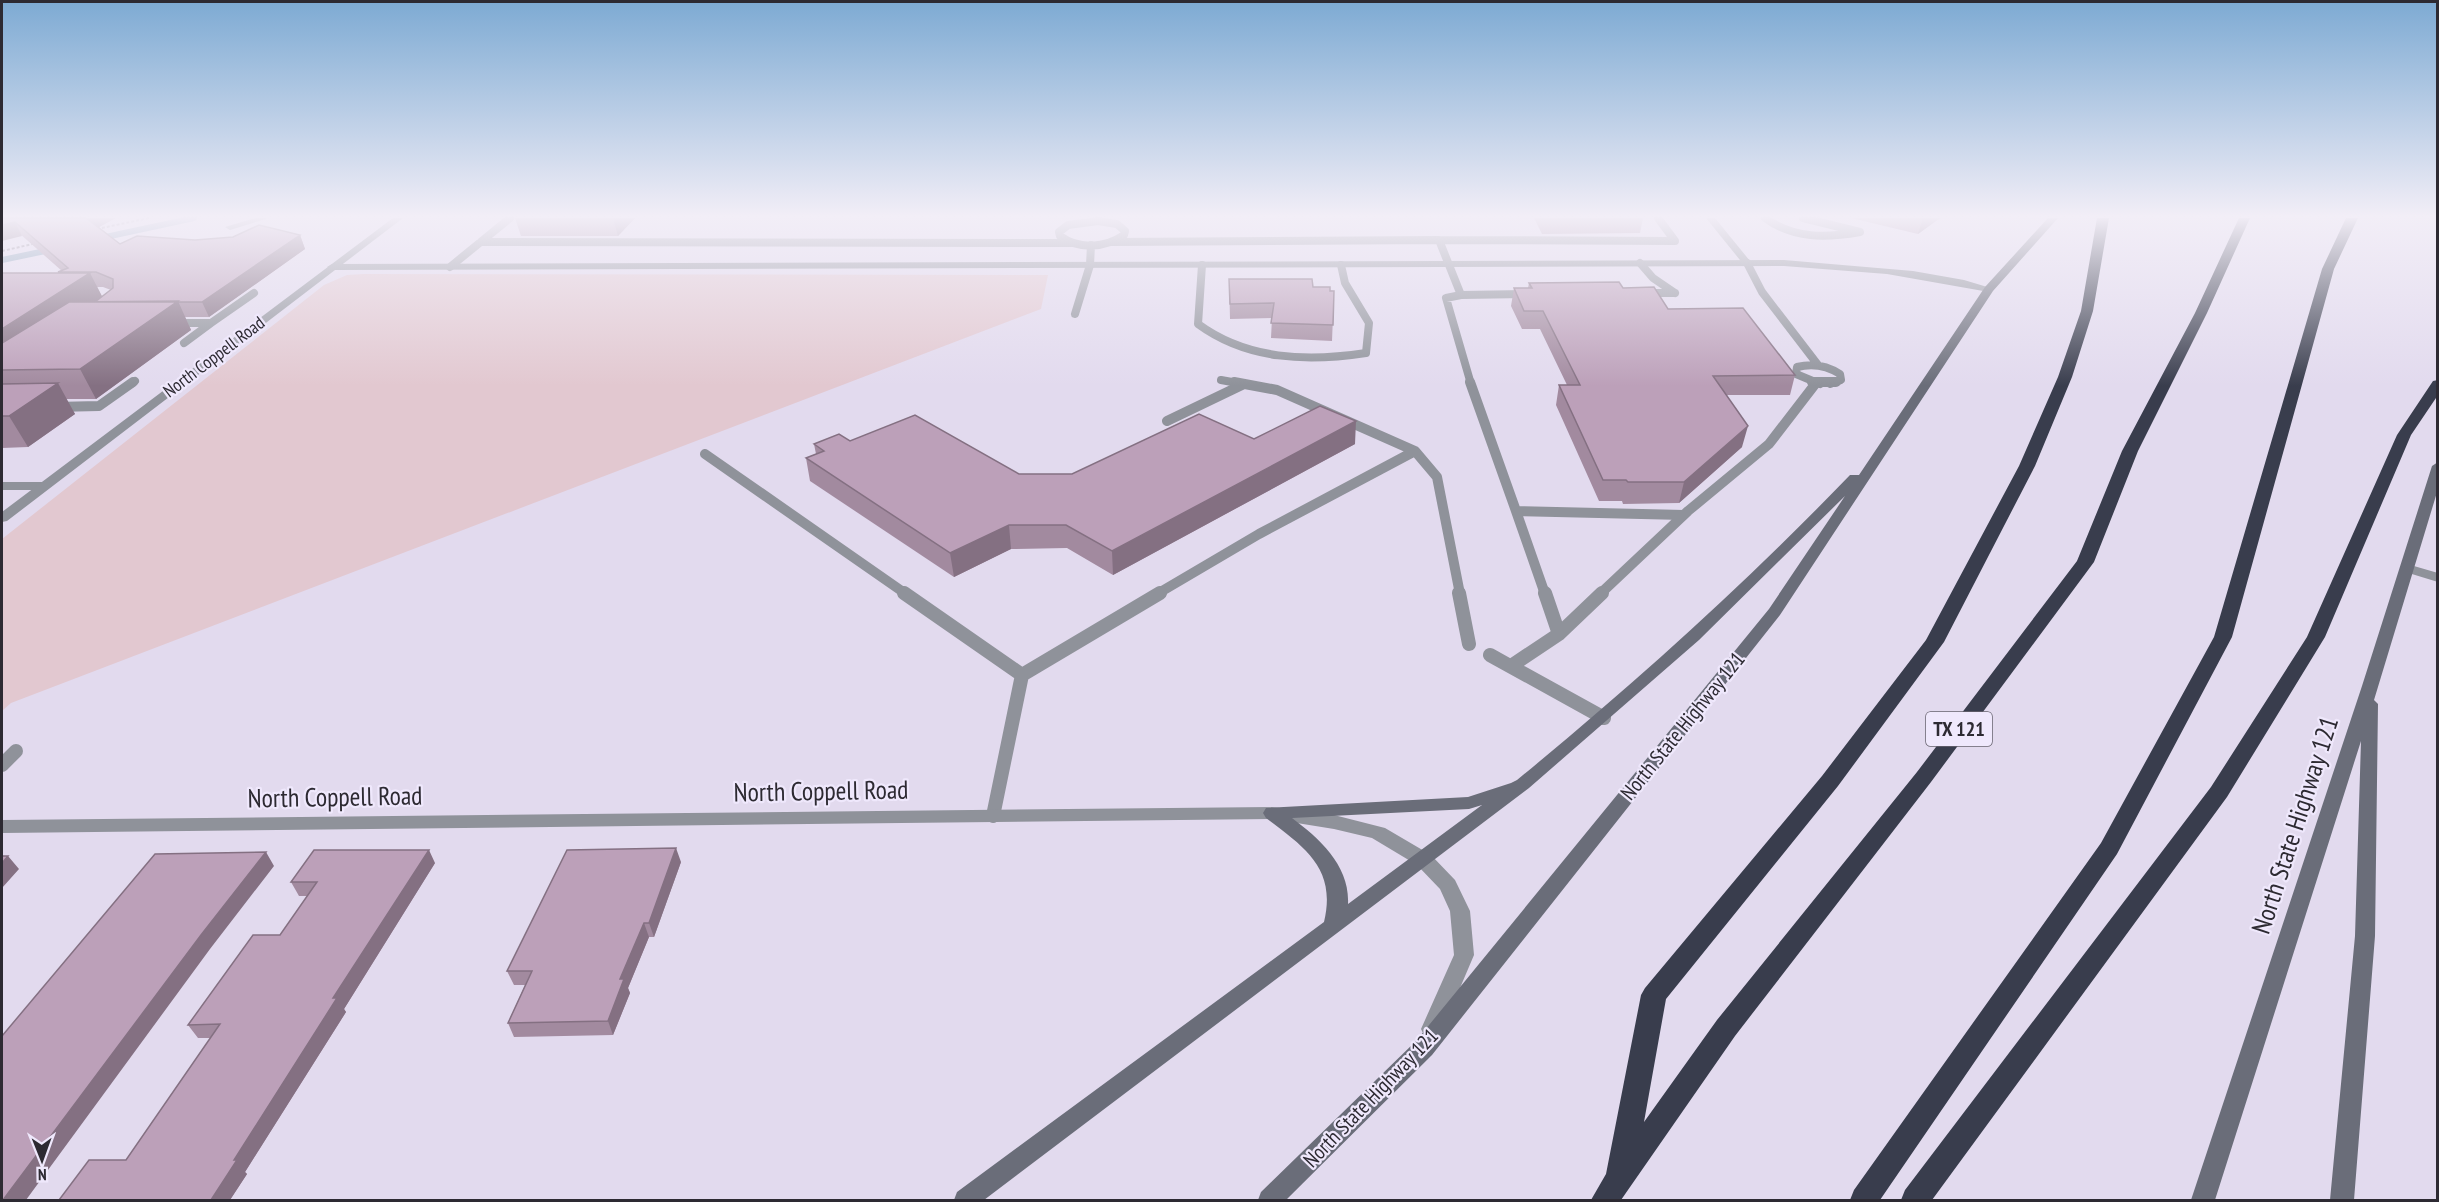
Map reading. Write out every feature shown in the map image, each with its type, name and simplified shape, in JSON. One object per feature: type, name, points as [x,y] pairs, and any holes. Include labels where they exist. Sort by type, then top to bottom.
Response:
[{"type":"highway","points":[[1619,1185],[1654,995],[1830,781],[1935,642],[2027,466],[2065,377],[2089,301],[2094,274]]},
{"type":"highway","name":"TX 121","points":[[1605,1200],[1619,1185],[1726,1028],[1924,777],[2085,562],[2130,451],[2219,274]]},
{"type":"highway","points":[[1864,1200],[2109,848],[2223,637],[2327,274]]},
{"type":"highway","points":[[1915,1200],[2219,792],[2316,638],[2404,435],[2438,384]]},
{"type":"main road","name":"North State Highway 121","points":[[1270,1200],[1424,1048],[1776,612],[1989,289],[2002,274]]},
{"type":"main road","points":[[966,1200],[1424,860],[1604,718],[1797,539],[1882,450]]},
{"type":"main road","name":"North State Highway 121","points":[[2203,1200],[2370,686],[2438,466]]},
{"type":"main road","points":[[2342,1200],[2365,936],[2370,686]]},
{"type":"main road","points":[[1272,813],[1469,803],[1523,784]]},
{"type":"main road","points":[[1272,813],[1314,847],[1331,871],[1338,894],[1333,927]]},
{"type":"street","name":"North Coppell Road","points":[[5,512],[43,486],[323,274]]},
{"type":"street","points":[[1920,274],[1989,289]]},
{"type":"street","points":[[2,486],[43,486]]},
{"type":"street","points":[[2407,568],[2438,578]]},
{"type":"street","name":"North Coppell Road","points":[[2,827],[1272,813],[1334,822],[1378,832],[1424,860],[1448,885],[1460,911],[1464,956],[1424,1048]]},
{"type":"lane","points":[[1075,314],[1087,274]]},
{"type":"lane","points":[[1201,274],[1198,324],[1211,336],[1255,354],[1337,359],[1366,353],[1369,323],[1345,283],[1343,274]]},
{"type":"lane","points":[[1454,274],[1461,295]]},
{"type":"lane","points":[[1627,293],[1675,293],[1650,274]]},
{"type":"lane","points":[[1753,274],[1762,292],[1818,365]]},
{"type":"lane","points":[[184,343],[254,293]]},
{"type":"lane","points":[[1544,294],[1461,295],[1446,298],[1465,367],[1559,634]]},
{"type":"lane","points":[[164,323],[212,323]]},
{"type":"lane","points":[[1802,365],[1818,365],[1835,370],[1842,377],[1841,380],[1831,384],[1816,383],[1800,378],[1795,370],[1802,365]]},
{"type":"lane","points":[[1221,380],[1277,390],[1415,451],[1437,477],[1469,644]]},
{"type":"lane","points":[[45,407],[99,406],[135,381]]},
{"type":"lane","points":[[1511,666],[1559,634],[1684,515],[1769,444],[1816,383]]},
{"type":"lane","points":[[1167,421],[1244,384]]},
{"type":"lane","points":[[993,816],[1022,675],[1259,534],[1415,451]]},
{"type":"lane","points":[[705,454],[1022,675]]},
{"type":"lane","points":[[1516,511],[1684,515]]},
{"type":"lane","points":[[1490,655],[1604,718]]},
{"type":"lane","points":[[2,765],[16,751]]},
{"type":"shaded area","points":[[347,275],[1048,275],[1041,309],[11,703],[2,711],[2,539],[324,285]]},
{"type":"building","points":[[2,274],[88,274],[2,329]]},
{"type":"building","points":[[101,274],[243,274],[202,302],[95,302],[113,288],[113,279]]},
{"type":"building","points":[[1229,279],[1312,279],[1313,287],[1330,287],[1330,291],[1334,291],[1333,325],[1271,323],[1274,303],[1230,304]]},
{"type":"building","points":[[1619,282],[1623,288],[1654,287],[1668,309],[1743,308],[1795,375],[1713,376],[1748,426],[1684,482],[1603,480],[1559,385],[1580,385],[1543,311],[1524,311],[1514,288],[1532,288],[1529,283]]},
{"type":"building","points":[[178,301],[80,369],[2,370],[2,343],[69,302]]},
{"type":"building","points":[[58,383],[9,416],[2,416],[2,384]]},
{"type":"building","points":[[1320,406],[1356,421],[1112,551],[1066,525],[1009,525],[950,553],[806,458],[824,451],[814,444],[839,434],[850,441],[915,415],[1019,474],[1072,474],[1199,414],[1254,439]]},
{"type":"building","points":[[676,848],[649,923],[644,923],[620,979],[624,979],[608,1021],[508,1023],[532,971],[507,971],[567,850]]},
{"type":"building","points":[[314,850],[429,850],[333,998],[337,998],[211,1200],[59,1200],[89,1160],[126,1160],[220,1024],[188,1025],[253,935],[280,935],[317,882],[291,882]]},
{"type":"building","points":[[266,852],[2,1200],[2,1036],[155,854]]}]
